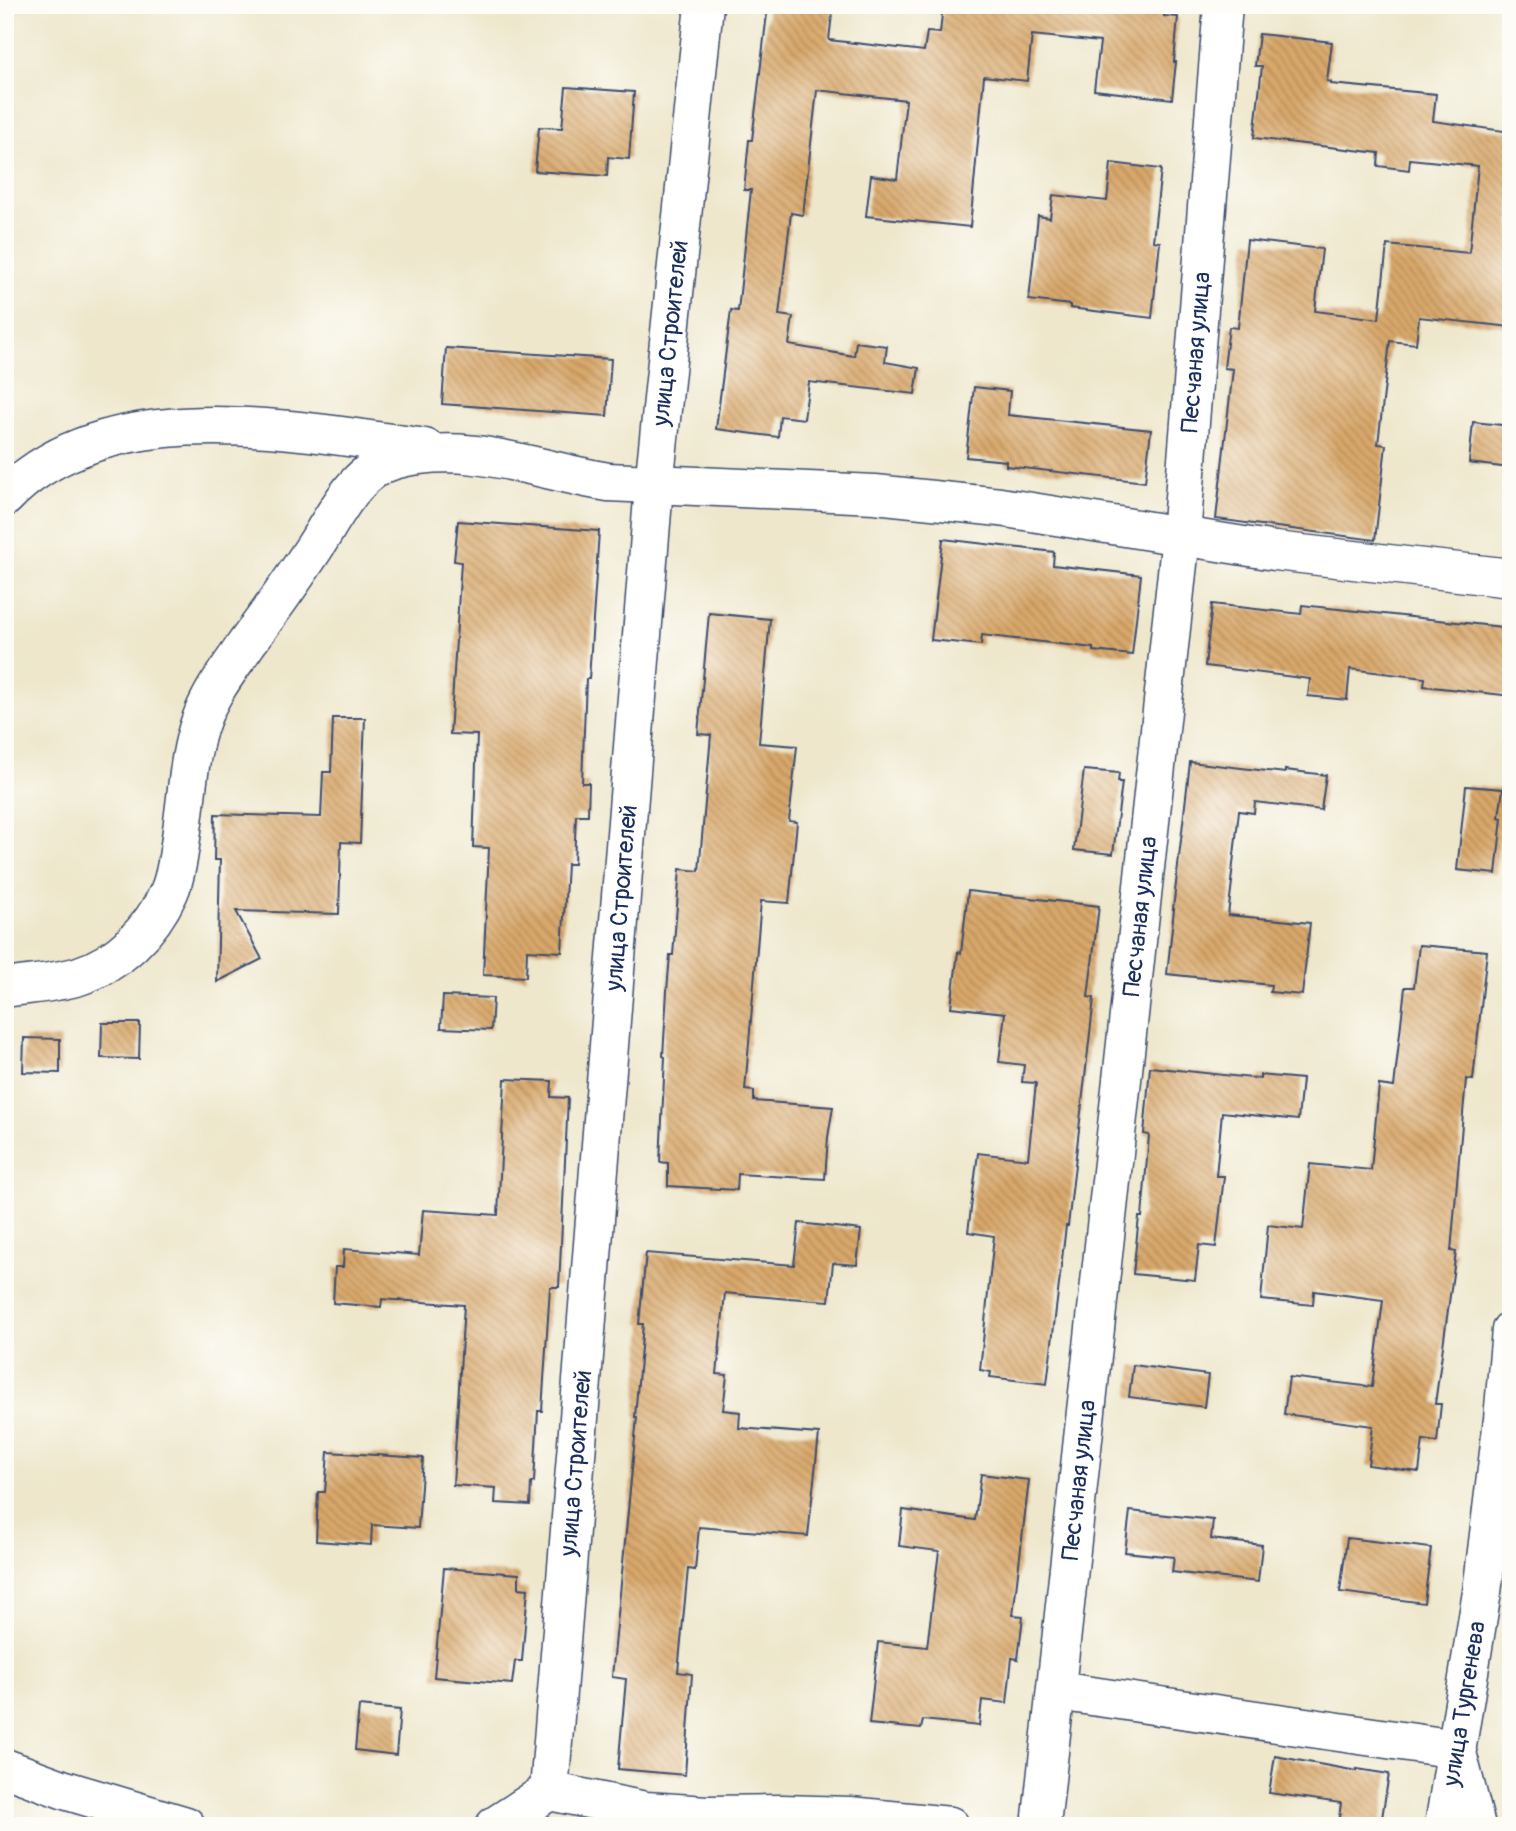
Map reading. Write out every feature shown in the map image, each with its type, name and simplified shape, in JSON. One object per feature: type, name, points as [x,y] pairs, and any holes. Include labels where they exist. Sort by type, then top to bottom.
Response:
[{"type":"street","name":"улица Строителей","points":[[549,1791],[654,486],[704,5]]},
{"type":"street","name":"Песчаная улица","points":[[1041,1826],[1181,536],[1223,5]]},
{"type":"street","points":[[5,496],[46,463],[80,447],[120,435],[198,426],[257,426],[494,457],[575,477],[608,482],[875,494],[1000,507],[1275,551],[1511,578]]},
{"type":"street","points":[[5,988],[76,977],[106,966],[128,949],[153,920],[170,891],[178,858],[190,761],[201,721],[216,688],[290,583],[337,509],[365,474],[391,461],[421,454],[455,452]]},
{"type":"street","name":"улица Тургенева","points":[[1444,1826],[1482,1592],[1511,1330]]},
{"type":"street","points":[[1056,1692],[1457,1749],[1476,1826]]},
{"type":"street","points":[[5,1768],[65,1790],[186,1826]]},
{"type":"street","points":[[495,1826],[549,1791],[658,1812],[850,1816],[950,1826]]},
{"type":"building","points":[[768,5],[833,5],[829,40],[924,51],[927,32],[940,33],[943,5],[1165,5],[1164,16],[1178,17],[1172,99],[1094,90],[1100,42],[1032,35],[1027,81],[984,76],[970,227],[866,216],[871,175],[897,179],[906,100],[817,90],[803,215],[791,213],[779,315],[793,317],[789,345],[854,356],[856,342],[887,346],[885,362],[919,368],[915,394],[809,382],[804,419],[780,416],[778,437],[716,429],[731,310],[738,311],[751,190],[744,190]]},
{"type":"building","points":[[1259,34],[1332,42],[1327,81],[1331,84],[1436,94],[1433,121],[1511,132],[1511,327],[1419,317],[1416,344],[1390,341],[1378,444],[1386,445],[1375,540],[1216,519],[1233,369],[1224,368],[1229,327],[1238,328],[1247,240],[1322,249],[1315,311],[1379,319],[1387,245],[1469,253],[1478,166],[1410,159],[1409,170],[1378,166],[1379,153],[1254,138],[1262,66],[1255,66]]},
{"type":"building","points":[[566,87],[634,92],[629,159],[608,157],[607,176],[535,171],[539,127],[562,128]]},
{"type":"building","points":[[1111,163],[1161,169],[1153,241],[1160,242],[1152,318],[1029,300],[1038,216],[1050,218],[1053,195],[1107,201]]},
{"type":"building","points":[[446,348],[611,359],[607,416],[442,404]]},
{"type":"building","points":[[974,387],[1010,391],[1008,415],[1151,430],[1145,482],[1006,466],[1006,461],[966,457]]},
{"type":"building","points":[[1473,422],[1511,426],[1511,468],[1469,463]]},
{"type":"building","points":[[458,521],[599,531],[589,679],[586,679],[582,783],[589,783],[588,815],[576,815],[574,864],[567,864],[562,952],[527,950],[526,977],[483,975],[489,848],[473,847],[477,735],[450,734],[461,562],[454,561]]},
{"type":"building","points":[[943,539],[1054,552],[1053,565],[1141,575],[1132,655],[982,635],[981,645],[931,640]]},
{"type":"building","points":[[1212,604],[1301,614],[1302,605],[1511,628],[1511,696],[1424,686],[1425,678],[1350,669],[1347,700],[1308,696],[1310,679],[1205,666]]},
{"type":"building","points":[[709,613],[770,619],[759,743],[797,746],[789,821],[797,822],[789,903],[761,901],[745,1090],[754,1091],[754,1101],[833,1107],[825,1179],[738,1174],[737,1190],[668,1186],[668,1163],[660,1162],[667,991],[670,955],[673,955],[680,869],[699,871],[711,735],[698,734]]},
{"type":"building","points":[[333,718],[365,718],[360,843],[341,842],[339,914],[236,911],[262,959],[217,982],[220,860],[214,860],[215,814],[321,817],[323,772],[331,772]]},
{"type":"building","points":[[1190,762],[1326,775],[1321,810],[1255,802],[1254,813],[1239,811],[1231,882],[1228,915],[1310,923],[1302,995],[1270,992],[1271,985],[1167,974]]},
{"type":"building","points":[[1084,770],[1119,773],[1118,782],[1122,782],[1113,854],[1074,850]]},
{"type":"building","points":[[1466,786],[1503,789],[1496,874],[1457,870]]},
{"type":"building","points":[[968,891],[1099,906],[1088,997],[1094,998],[1047,1384],[990,1377],[991,1372],[980,1370],[994,1236],[968,1232],[978,1153],[1028,1159],[1036,1083],[1022,1082],[1024,1065],[999,1062],[1005,1013],[951,1007]]},
{"type":"building","points":[[1419,945],[1487,951],[1473,1080],[1466,1079],[1451,1251],[1456,1252],[1435,1404],[1441,1404],[1437,1442],[1423,1440],[1419,1472],[1368,1465],[1373,1426],[1284,1414],[1289,1377],[1372,1387],[1383,1300],[1314,1291],[1313,1305],[1261,1300],[1268,1225],[1303,1229],[1310,1164],[1371,1170],[1379,1085],[1394,1087],[1405,987],[1414,987]]},
{"type":"building","points":[[443,996],[493,998],[491,1030],[441,1028]]},
{"type":"building","points":[[102,1023],[140,1023],[139,1059],[101,1058]]},
{"type":"building","points":[[24,1038],[60,1039],[60,1073],[23,1072]]},
{"type":"building","points":[[1150,1067],[1260,1079],[1260,1075],[1302,1079],[1298,1120],[1222,1112],[1216,1176],[1224,1176],[1216,1247],[1199,1245],[1195,1280],[1133,1274],[1139,1217],[1142,1217],[1149,1135],[1144,1134]]},
{"type":"building","points":[[505,1079],[552,1081],[551,1097],[568,1098],[559,1287],[550,1287],[542,1411],[538,1411],[530,1505],[495,1503],[496,1488],[453,1485],[464,1305],[382,1299],[381,1307],[333,1303],[335,1267],[343,1267],[344,1249],[419,1255],[423,1210],[498,1215]]},
{"type":"building","points":[[799,1223],[861,1230],[857,1265],[833,1263],[829,1301],[725,1293],[717,1374],[727,1375],[723,1410],[740,1412],[739,1428],[819,1434],[808,1536],[699,1527],[695,1570],[688,1569],[678,1672],[692,1674],[685,1775],[618,1769],[626,1679],[612,1677],[637,1417],[643,1324],[639,1324],[646,1253],[794,1265]]},
{"type":"building","points":[[1133,1365],[1208,1375],[1204,1407],[1129,1397]]},
{"type":"building","points":[[328,1452],[423,1458],[418,1528],[372,1525],[371,1545],[316,1541],[318,1492],[325,1492]]},
{"type":"building","points":[[981,1474],[1029,1480],[1013,1615],[1023,1616],[1018,1659],[1012,1658],[1007,1703],[982,1700],[979,1726],[923,1720],[921,1729],[869,1724],[878,1642],[927,1647],[939,1551],[899,1546],[903,1510],[975,1520]]},
{"type":"building","points":[[1130,1511],[1213,1520],[1211,1539],[1262,1545],[1258,1582],[1172,1572],[1174,1557],[1125,1552]]},
{"type":"building","points":[[1347,1538],[1431,1548],[1424,1603],[1340,1592]]},
{"type":"building","points":[[444,1568],[519,1574],[519,1588],[528,1589],[522,1661],[515,1661],[512,1684],[434,1677]]},
{"type":"building","points":[[359,1706],[400,1710],[396,1755],[355,1750]]},
{"type":"building","points":[[1275,1756],[1389,1774],[1381,1824],[1339,1818],[1341,1803],[1269,1793]]}]
